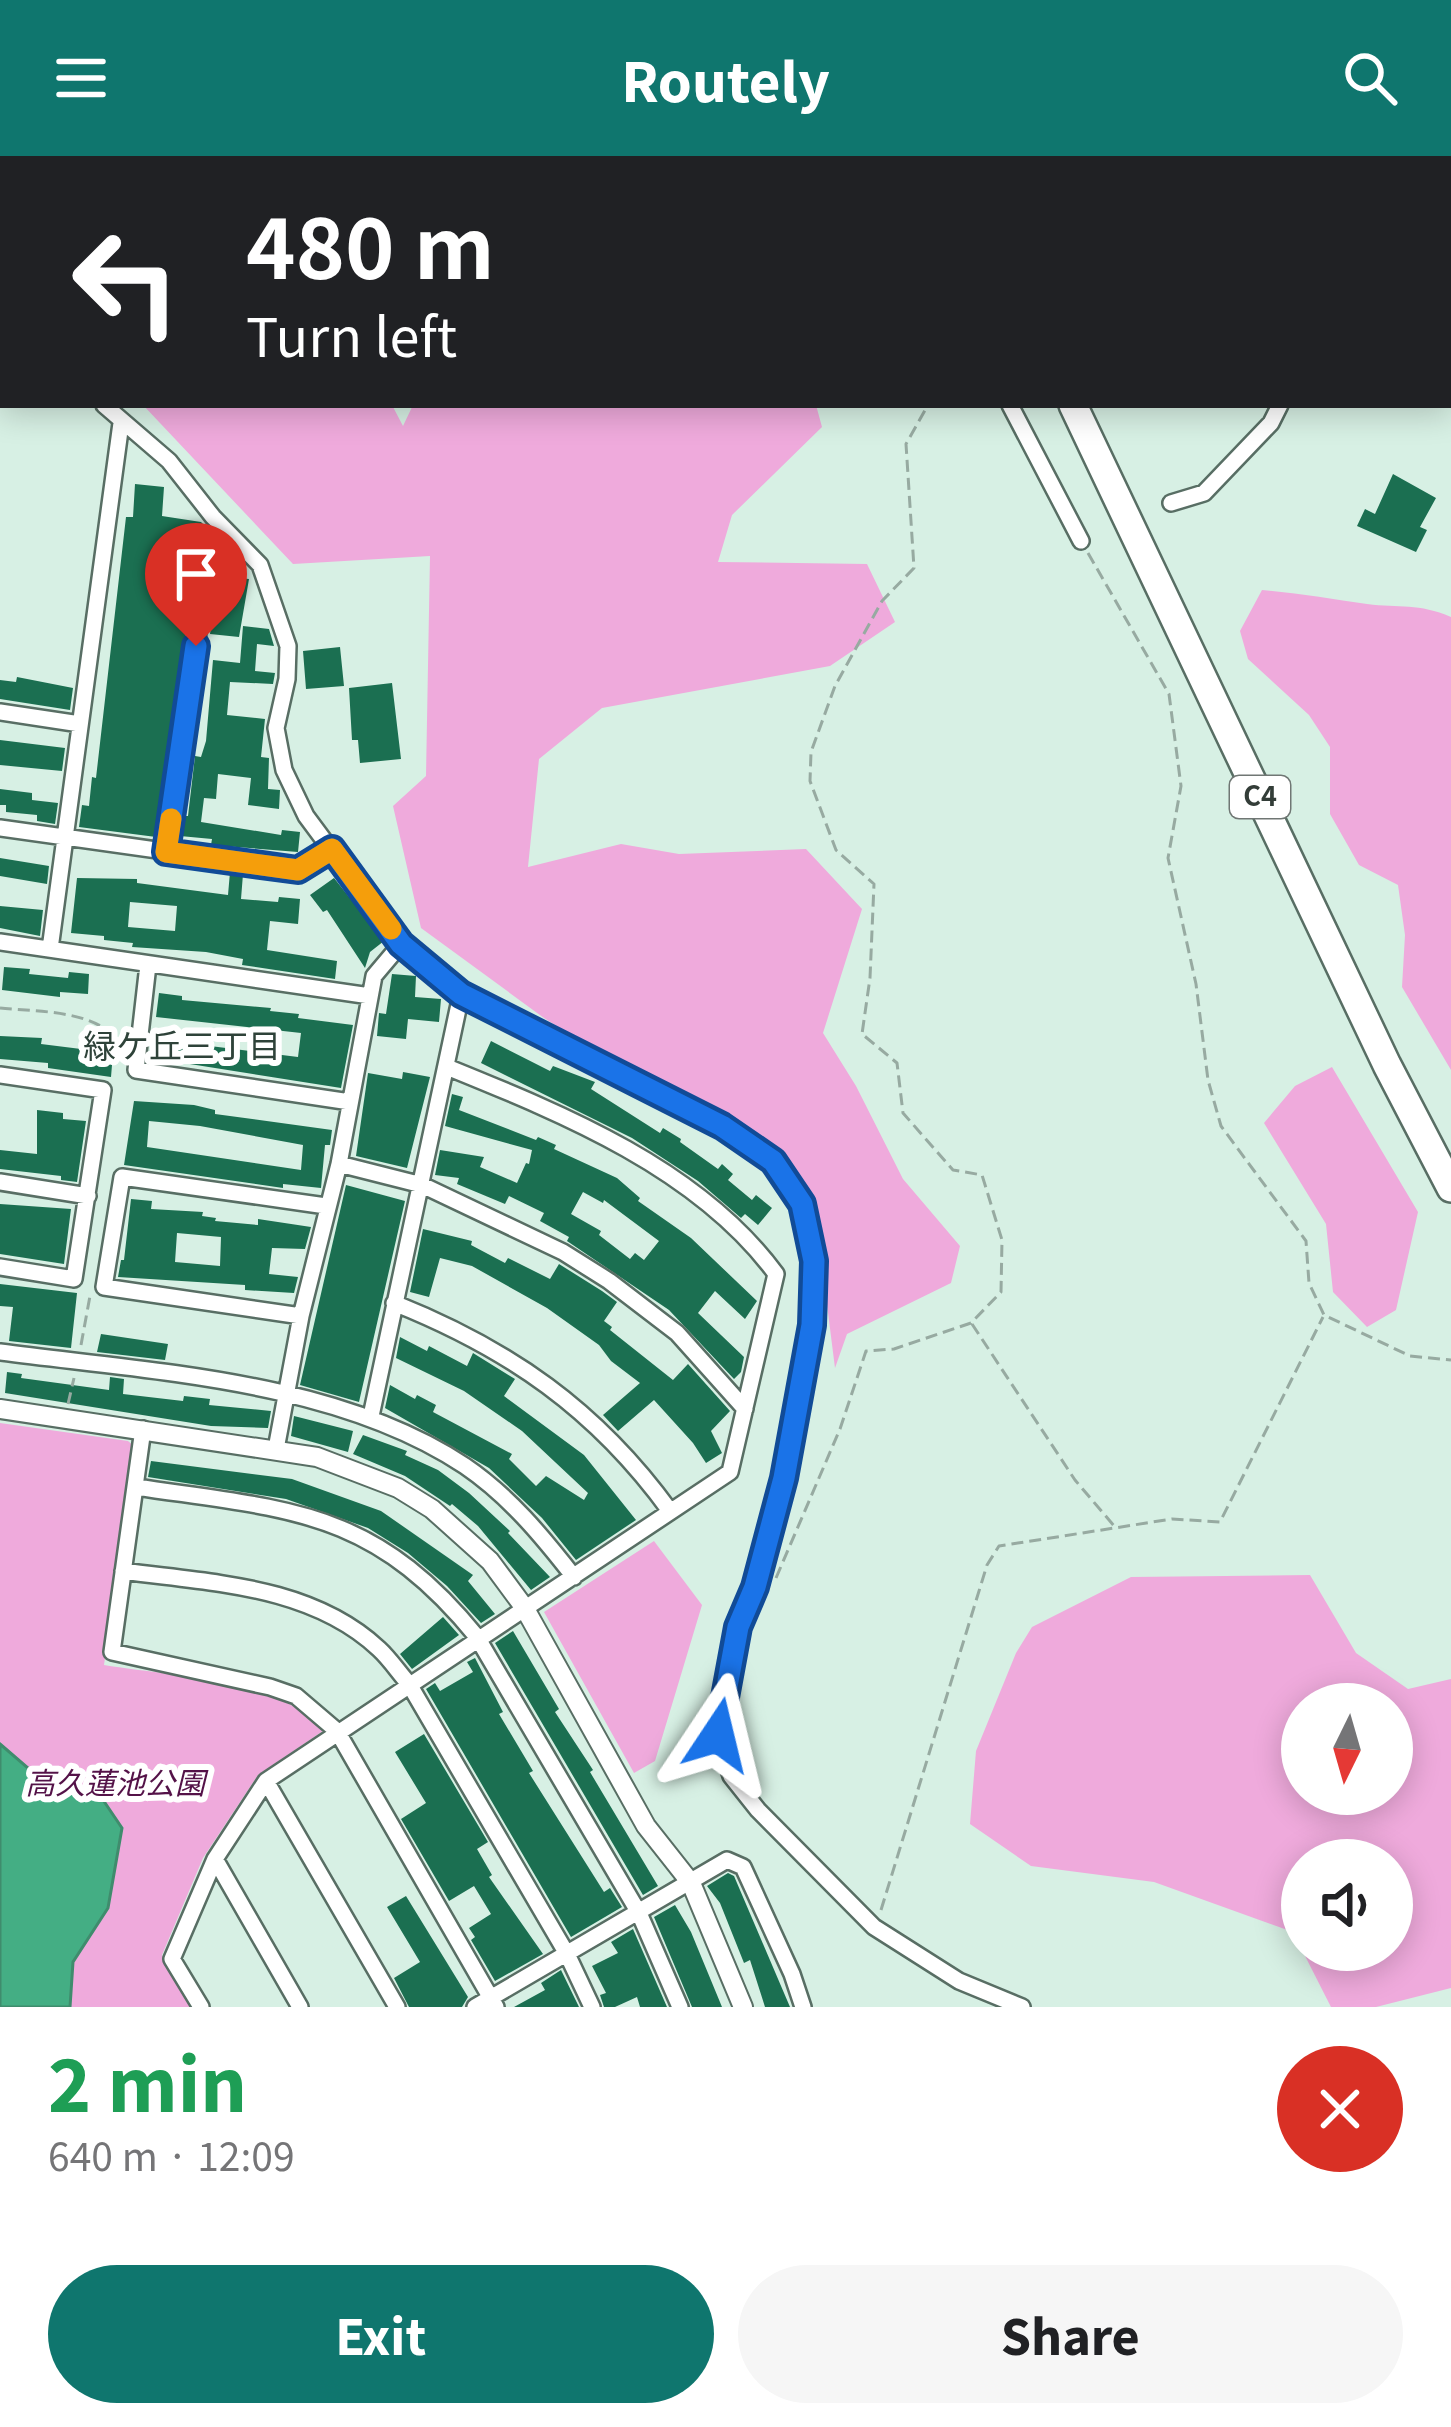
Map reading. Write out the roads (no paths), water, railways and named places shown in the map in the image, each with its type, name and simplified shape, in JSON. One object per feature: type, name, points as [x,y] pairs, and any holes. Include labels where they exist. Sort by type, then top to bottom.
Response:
[{"type":"highway","name":"C4","points":[[1074,408],[1387,1065],[1451,1188]]},
{"type":"street","points":[[107,408],[169,461],[260,565],[288,646],[276,728],[284,770],[306,816],[401,944],[461,994],[722,1126],[773,1161],[802,1204],[814,1261],[812,1325],[784,1478],[755,1587],[738,1627],[718,1735],[731,1776],[758,1810],[874,1927],[959,1981],[1022,2007]]},
{"type":"street","points":[[1012,408],[1081,542]]},
{"type":"street","points":[[1171,503],[1204,493],[1271,424],[1279,408]]},
{"type":"street","points":[[50,950],[121,423]]},
{"type":"street","points":[[166,852],[208,564],[238,543]]},
{"type":"street","points":[[0,712],[80,724]]},
{"type":"street","points":[[0,829],[298,870],[332,849]]},
{"type":"street","points":[[0,942],[370,996]]},
{"type":"street","points":[[275,1449],[339,1164],[374,976],[401,944]]},
{"type":"street","points":[[148,965],[136,1070],[350,1102]]},
{"type":"street","points":[[371,1416],[461,994]]},
{"type":"street","points":[[201,2007],[172,1959],[215,1859],[266,1780],[730,1472],[776,1274],[754,1244],[698,1197],[603,1137],[447,1067]]},
{"type":"street","points":[[0,1075],[104,1090],[74,1279],[0,1268]]},
{"type":"street","points":[[339,1164],[422,1185],[546,1244],[609,1281],[677,1333],[745,1409]]},
{"type":"street","points":[[302,1316],[104,1287],[122,1177],[326,1206]]},
{"type":"street","points":[[0,1183],[88,1196]]},
{"type":"street","points":[[394,1303],[492,1346],[555,1390],[622,1449],[670,1510]]},
{"type":"street","points":[[0,1352],[288,1393],[371,1416],[469,1468],[533,1525],[574,1577]]},
{"type":"street","points":[[0,1409],[317,1457],[398,1488],[460,1532],[490,1561],[524,1607],[646,1826],[691,1883],[743,2007]]},
{"type":"street","points":[[143,1429],[112,1652],[296,1696],[338,1731],[494,2002]]},
{"type":"street","points":[[136,1487],[299,1513],[341,1526],[411,1568],[444,1597],[477,1637],[639,1913],[680,2007]]},
{"type":"street","points":[[123,1571],[268,1592],[299,1601],[379,1648],[409,1684],[567,1954],[592,2007]]},
{"type":"street","points":[[266,1780],[397,2007]]},
{"type":"street","points":[[215,1859],[300,2007]]},
{"type":"street","points":[[475,2007],[494,2002],[727,1860],[743,1867],[803,2007]]},
{"type":"district","name":"緑ケ丘三丁目","points":[[182,1046]]},
{"type":"park label","name":"高久蓮池公園","points":[[115,1784]]}]
